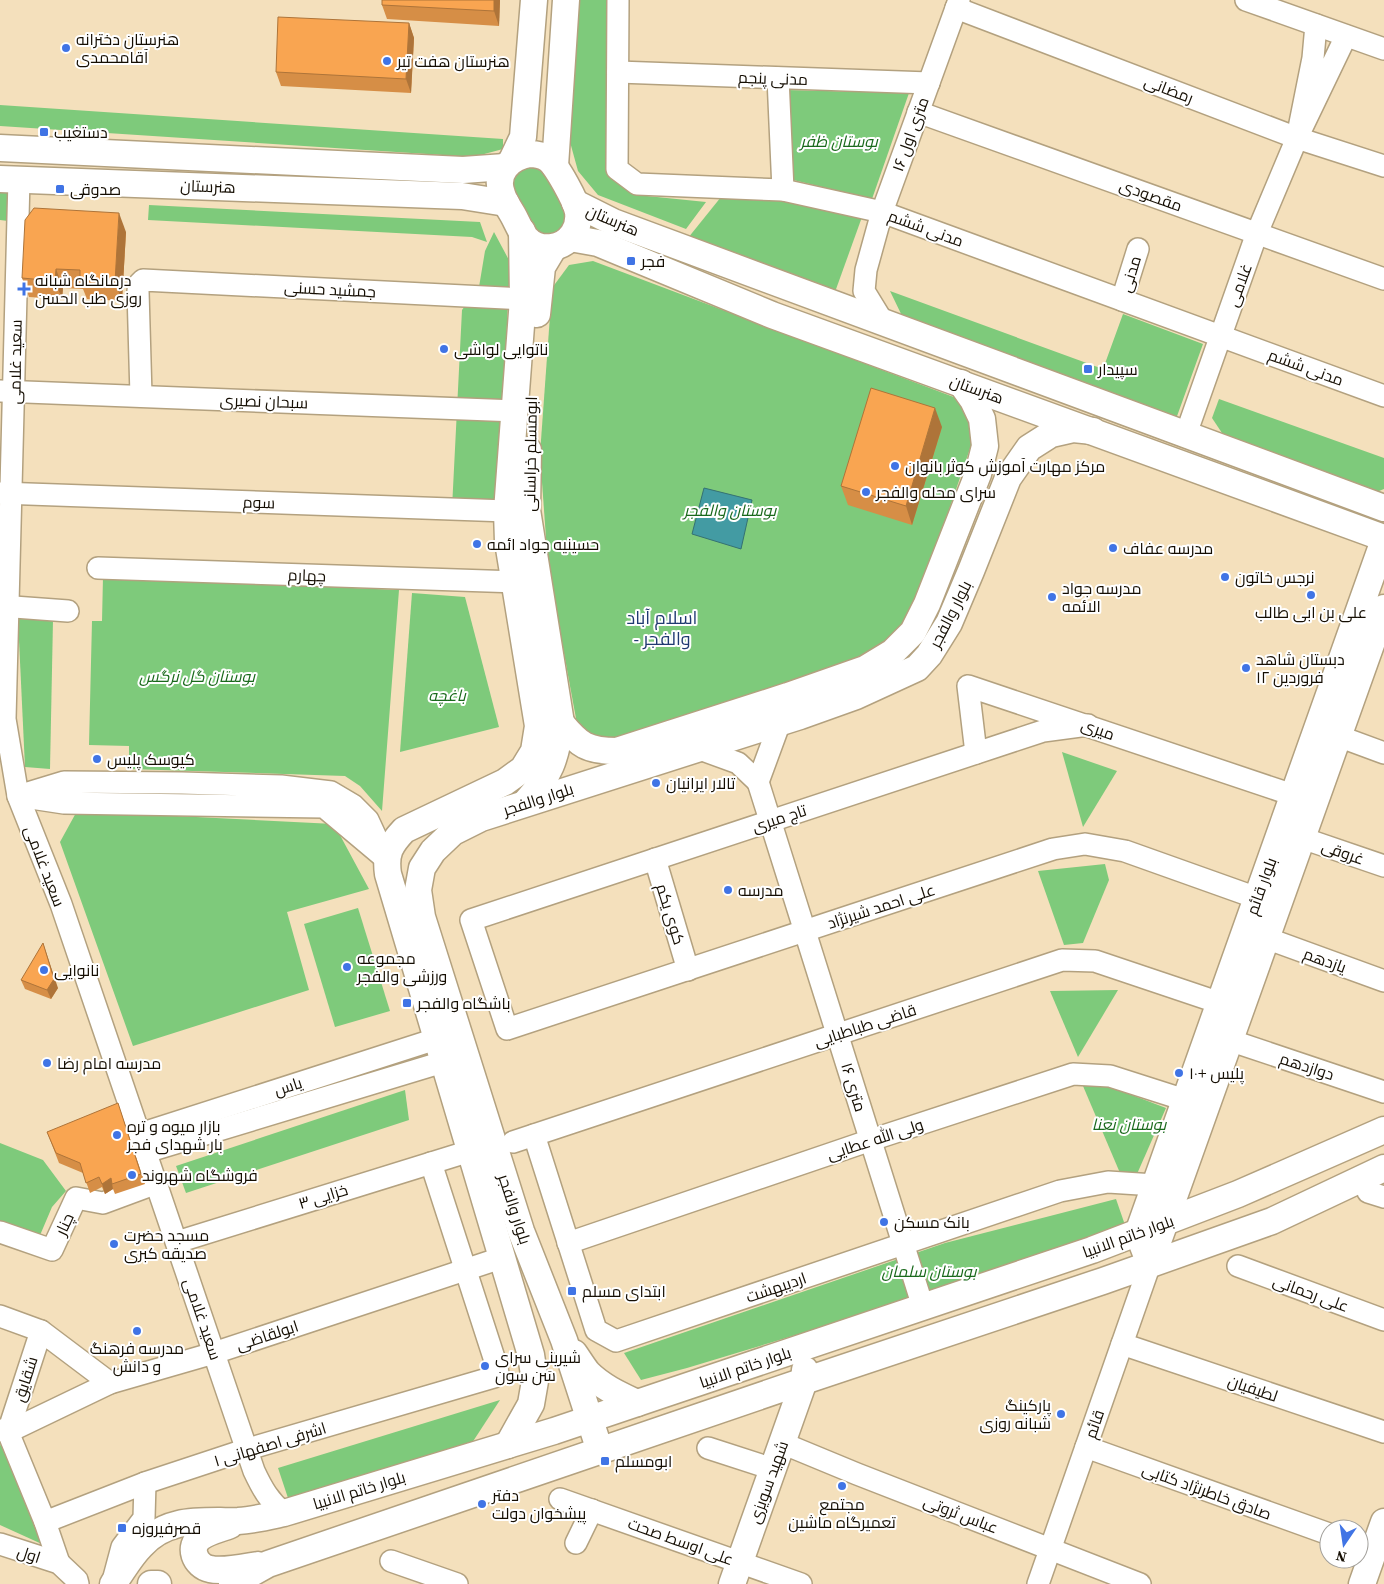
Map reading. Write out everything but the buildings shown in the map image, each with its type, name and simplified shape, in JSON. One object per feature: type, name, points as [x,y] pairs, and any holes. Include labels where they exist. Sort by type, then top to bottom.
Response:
[{"type":"main road","points":[[508,163],[520,155],[530,154],[548,159],[555,166],[578,212],[576,231],[562,243],[544,247],[527,239],[506,203],[500,185],[501,175],[523,137],[534,0]]},
{"type":"main road","points":[[555,166],[566,0]]},
{"type":"main road","points":[[9,179],[10,149]]},
{"type":"main road","name":"هنرستان","points":[[10,149],[463,170],[508,163]]},
{"type":"main road","name":"هنرستان","points":[[9,179],[452,196],[506,203]]},
{"type":"main road","name":"هنرستان","points":[[575,203],[608,220],[1384,508]]},
{"type":"main road","name":"ابومسلم خراسانی","points":[[522,231],[522,299],[507,511],[508,542],[515,582],[557,748],[550,770],[541,786],[526,802]]},
{"type":"main road","name":"هنرستان","points":[[562,243],[598,243],[772,315],[1384,539]]},
{"type":"main road","name":"ابومسلم خراسانی","points":[[550,724],[527,510],[528,453],[538,300],[542,267],[562,243]]},
{"type":"main road","name":"بلوار والفجر","points":[[600,1450],[564,1340],[451,1047],[388,874],[386,859],[393,842],[404,830],[505,782],[523,769],[550,724],[586,746],[601,751],[617,751],[865,669],[894,652],[913,632],[927,604],[978,474],[985,446],[982,419],[973,400],[961,383]]},
{"type":"main road","name":"بلوار والفجر","points":[[508,1445],[531,1404],[535,1381],[531,1355],[470,1151],[451,1047],[422,917],[418,890],[422,868],[433,850],[453,832],[481,818],[856,696],[917,668],[929,655],[949,623],[1008,478],[1029,448],[1050,434],[1073,429],[1093,431]]},
{"type":"main road","name":"بلوار قائم","points":[[1138,1233],[1384,539]]},
{"type":"main road","name":"بلوار قائم","points":[[1150,1264],[1338,736],[1379,636],[1384,608]]},
{"type":"main road","name":"بلوار خاتم الانبیا","points":[[113,1584],[141,1546],[157,1532],[178,1523],[210,1520],[240,1521],[284,1513],[589,1419],[1138,1233],[1238,1194],[1384,1130]]},
{"type":"main road","name":"بلوار خاتم الانبیا","points":[[232,1584],[268,1564],[1086,1287],[1272,1221],[1384,1168]]},
{"type":"main road","points":[[1138,1233],[1150,1264]]},
{"type":"main road","points":[[564,1340],[587,1372],[610,1390],[637,1403]]},
{"type":"main road","points":[[798,1383],[805,1358],[818,1342]]},
{"type":"main road","points":[[778,1356],[792,1364],[793,1377],[798,1383]]},
{"type":"main road","name":"شهید سویزی","points":[[736,1573],[786,1433],[798,1383]]},
{"type":"main road","points":[[754,1398],[774,1404],[782,1412],[786,1433]]},
{"type":"main road","points":[[240,1521],[200,1537],[194,1547],[195,1559],[200,1566],[211,1570],[268,1564]]},
{"type":"main road","points":[[1369,1543],[1384,1522]]},
{"type":"main road","points":[[1362,1584],[1364,1569]]},
{"type":"main road","points":[[151,1584],[158,1584]]},
{"type":"street","name":"مدنی ششم","points":[[618,0],[617,169],[637,184],[783,190],[882,212],[1384,396]]},
{"type":"street","points":[[1246,0],[1384,50]]},
{"type":"street","name":"۱۶ متری اول","points":[[883,322],[864,291],[866,270],[882,212],[958,4]]},
{"type":"street","name":"رمضانی","points":[[958,4],[1297,138],[1384,166]]},
{"type":"street","points":[[1297,138],[1313,58],[1316,25]]},
{"type":"street","points":[[1297,138],[1346,36]]},
{"type":"street","name":"مدنی پنجم","points":[[618,72],[929,83]]},
{"type":"street","points":[[778,78],[783,190]]},
{"type":"street","name":"مقصودی","points":[[918,112],[1384,278]]},
{"type":"street","name":"غلامی","points":[[1186,434],[1257,233],[1297,138]]},
{"type":"street","name":"سعید غلامی","points":[[9,179],[3,719],[9,795],[61,904],[254,1471],[263,1490],[273,1504],[284,1513]]},
{"type":"street","name":"مدنی","points":[[1122,300],[1138,249]]},
{"type":"street","name":"۱۶ متری اول","points":[[832,304],[847,292],[866,270]]},
{"type":"street","name":"جمشید حسنی","points":[[141,396],[139,284],[143,280],[522,299]]},
{"type":"street","name":"سبحان نصیری","points":[[7,391],[514,411]]},
{"type":"street","name":"سوم","points":[[6,493],[507,511]]},
{"type":"street","name":"چهارم","points":[[98,568],[515,582]]},
{"type":"street","points":[[4,606],[68,610]]},
{"type":"street","name":"میری","points":[[976,753],[968,686],[1293,795]]},
{"type":"street","points":[[697,748],[738,763],[758,782],[780,722]]},
{"type":"street","name":"تاج میری","points":[[507,1030],[471,920],[976,753],[1043,732],[1088,725]]},
{"type":"street","points":[[1338,736],[1384,753]]},
{"type":"street","points":[[9,795],[64,782],[281,786],[331,792],[353,805],[368,820],[386,859]]},
{"type":"street","name":"۱۶ متری","points":[[758,782],[923,1307]]},
{"type":"street","name":"غروقی","points":[[1302,838],[1384,866]]},
{"type":"street","name":"علی احمد شیرنژاد","points":[[507,1030],[1053,849],[1085,844],[1125,851],[1257,898]]},
{"type":"street","name":"کوی یکم","points":[[655,859],[688,970]]},
{"type":"street","name":"یازدهم","points":[[1266,938],[1384,981]]},
{"type":"street","name":"قاضی طباطبایی","points":[[512,1142],[1062,960],[1095,961],[1220,1003]]},
{"type":"street","name":"دوازدهم","points":[[1229,1040],[1384,1092]]},
{"type":"street","name":"یاس","points":[[143,1143],[451,1047]]},
{"type":"street","name":"ولی الله عطایی","points":[[568,1243],[870,1140],[1073,1074],[1110,1076],[1185,1100]]},
{"type":"street","name":"اردیبهشت","points":[[534,1135],[596,1330],[616,1341],[1060,1191],[1108,1182],[1155,1185]]},
{"type":"street","name":"خزایی ۳","points":[[177,1242],[470,1151]]},
{"type":"street","points":[[432,1163],[465,1269]]},
{"type":"street","name":"چنار","points":[[0,1232],[52,1250],[76,1198],[103,1203],[157,1183]]},
{"type":"street","name":"ابولقاضی","points":[[4,1431],[110,1383],[214,1353],[501,1258]]},
{"type":"street","name":"قائم","points":[[1038,1584],[1150,1264]]},
{"type":"street","name":"علی رحمانی","points":[[1238,1266],[1384,1320]]},
{"type":"street","name":"اشرفی اصفهانی ۱","points":[[45,1522],[146,1483],[248,1449],[494,1378],[498,1374],[465,1269]]},
{"type":"street","points":[[0,1316],[41,1331]]},
{"type":"street","name":"شقایق","points":[[4,1431],[41,1331],[110,1383]]},
{"type":"street","name":"لطیفیان","points":[[1122,1344],[1384,1432]]},
{"type":"street","points":[[4,1431],[45,1522],[59,1563],[77,1580],[78,1584]]},
{"type":"street","name":"عباس ثروتی","points":[[786,1433],[857,1474],[1140,1584]]},
{"type":"street","name":"صادق خاطرنژاد کتابی","points":[[1086,1447],[1319,1530]]},
{"type":"street","points":[[708,1448],[773,1469]]},
{"type":"street","points":[[113,1584],[122,1547],[144,1518],[146,1483]]},
{"type":"street","name":"علی اوسط صحت","points":[[560,1499],[592,1510],[736,1573],[801,1584]]},
{"type":"street","points":[[576,1543],[592,1510]]},
{"type":"street","name":"اول","points":[[0,1544],[59,1563]]},
{"type":"street","points":[[391,1561],[457,1584]]},
{"type":"green space","points":[[580,0],[611,0],[609,174],[647,196],[706,202],[686,229],[598,195],[578,171],[567,131]]},
{"type":"green space","name":"بوستان ظفر","points":[[786,90],[909,93],[872,199],[789,179]]},
{"type":"green space","points":[[0,105],[503,139],[503,149],[473,157],[0,126]]},
{"type":"green space","points":[[545,164],[570,224],[557,238],[532,234],[509,181],[516,166]]},
{"type":"green space","points":[[0,188],[9,189],[8,221],[0,220]]},
{"type":"green space","points":[[721,197],[781,198],[862,217],[835,292],[688,238]]},
{"type":"green space","points":[[149,205],[480,222],[487,242],[472,237],[148,220]]},
{"type":"green space","points":[[494,232],[510,262],[498,510],[452,508],[462,310],[479,287],[485,251]]},
{"type":"green space","name":"بوستان والفجر","points":[[593,261],[959,399],[974,437],[923,586],[895,642],[847,668],[604,743],[577,724],[548,566],[540,454],[552,288],[569,265]]},
{"type":"green space","points":[[890,291],[1103,369],[1123,314],[1203,344],[1176,419],[904,320]]},
{"type":"green space","points":[[1219,399],[1384,458],[1384,489],[1374,493],[1226,439],[1212,418]]},
{"type":"green space","name":"بوستان گل نرگس","points":[[103,577],[399,590],[382,811],[360,786],[345,776],[129,769],[129,746],[89,745],[92,621],[102,621]]},
{"type":"green space","name":"باغچه","points":[[412,593],[465,597],[499,727],[400,752]]},
{"type":"green space","points":[[18,619],[53,620],[50,769],[25,767]]},
{"type":"green space","points":[[1062,752],[1117,771],[1083,827]]},
{"type":"green space","points":[[77,811],[334,824],[369,889],[287,912],[309,990],[133,1046],[60,842]]},
{"type":"green space","points":[[1105,864],[1109,880],[1083,943],[1064,945],[1038,871]]},
{"type":"green space","name":"مجموعه ورزشی والفجر","points":[[358,908],[390,1011],[335,1027],[304,924]]},
{"type":"green space","points":[[1118,990],[1078,1057],[1050,991]]},
{"type":"green space","name":"بوستان نعنا","points":[[1083,1086],[1111,1087],[1166,1108],[1137,1174],[1120,1173]]},
{"type":"green space","points":[[405,1090],[409,1120],[186,1193],[176,1166]]},
{"type":"green space","points":[[0,1143],[43,1160],[66,1191],[52,1207],[35,1247],[0,1234]]},
{"type":"green space","name":"بوستان سلمان","points":[[1116,1199],[1125,1225],[905,1302],[687,1368],[641,1380],[624,1353],[945,1243]]},
{"type":"green space","points":[[500,1400],[470,1446],[289,1501],[278,1468]]},
{"type":"green space","points":[[6,1431],[44,1545],[0,1525],[0,1446]]},
{"type":"water","points":[[704,488],[752,500],[741,549],[692,534]]},
{"type":"place","name":"هنرستان دخترانه آقامحمدی","points":[[66,48]]},
{"type":"place","name":"هنرستان هفت تیر","points":[[387,61]]},
{"type":"place","name":"دستغیب","points":[[44,132]]},
{"type":"place","name":"صدوقی","points":[[60,189]]},
{"type":"place","name":"فجر","points":[[631,261]]},
{"type":"place","name":"درمانگاه شبانه روزی طب الحسن","points":[[24,289]]},
{"type":"place","name":"ناتوایی لواشی","points":[[444,349]]},
{"type":"place","name":"سپیدار","points":[[1088,369]]},
{"type":"place","name":"مرکز مهارت آموزش کوثر بانوان","points":[[895,466]]},
{"type":"place","name":"سرای محله والفجر","points":[[866,492]]},
{"type":"place","name":"حسینیه جواد ائمه","points":[[477,544]]},
{"type":"place","name":"مدرسه عفاف","points":[[1113,548]]},
{"type":"place","name":"نرجس خاتون","points":[[1225,577]]},
{"type":"place","name":"علی بن ابی طالب","points":[[1311,595]]},
{"type":"place","name":"مدرسه جواد الائمه","points":[[1052,597]]},
{"type":"place","name":"دبستان شاهد ۱۲ فروردین","points":[[1246,668]]},
{"type":"place","name":"کیوسک پلیس","points":[[97,759]]},
{"type":"place","name":"تالار ایرانیان","points":[[656,783]]},
{"type":"place","name":"مدرسه","points":[[728,890]]},
{"type":"place","name":"مجموعه ورزشی والفجر","points":[[347,967]]},
{"type":"place","name":"نانوایی","points":[[44,970]]},
{"type":"place","name":"باشگاه والفجر","points":[[407,1003]]},
{"type":"place","name":"مدرسه امام رضا","points":[[47,1063]]},
{"type":"place","name":"پلیس +۱۰","points":[[1179,1073]]},
{"type":"place","name":"بازار میوه و تره‌ بار شهدای فجر","points":[[117,1135]]},
{"type":"place","name":"فروشگاه شهروند","points":[[132,1175]]},
{"type":"place","name":"بانک مسکن","points":[[884,1222]]},
{"type":"place","name":"مسجد حضرت صدیقه کبری","points":[[114,1244]]},
{"type":"place","name":"ابتدای مسلم","points":[[572,1291]]},
{"type":"place","name":"مدرسه فرهنگ و دانش","points":[[137,1331]]},
{"type":"place","name":"شیرینی سرای سَن سِون","points":[[485,1366]]},
{"type":"place","name":"پارکینگ شبانه روزی","points":[[1061,1414]]},
{"type":"place","name":"ابومسلم","points":[[605,1461]]},
{"type":"place","name":"مجتمع تعمیرگاه ماشین","points":[[842,1486]]},
{"type":"place","name":"دفتر پیشخوان دولت","points":[[482,1504]]},
{"type":"place","name":"قصرفیروزه","points":[[122,1528]]},
{"type":"district","name":"اسلام آباد - والفجر","points":[[662,628]]}]
